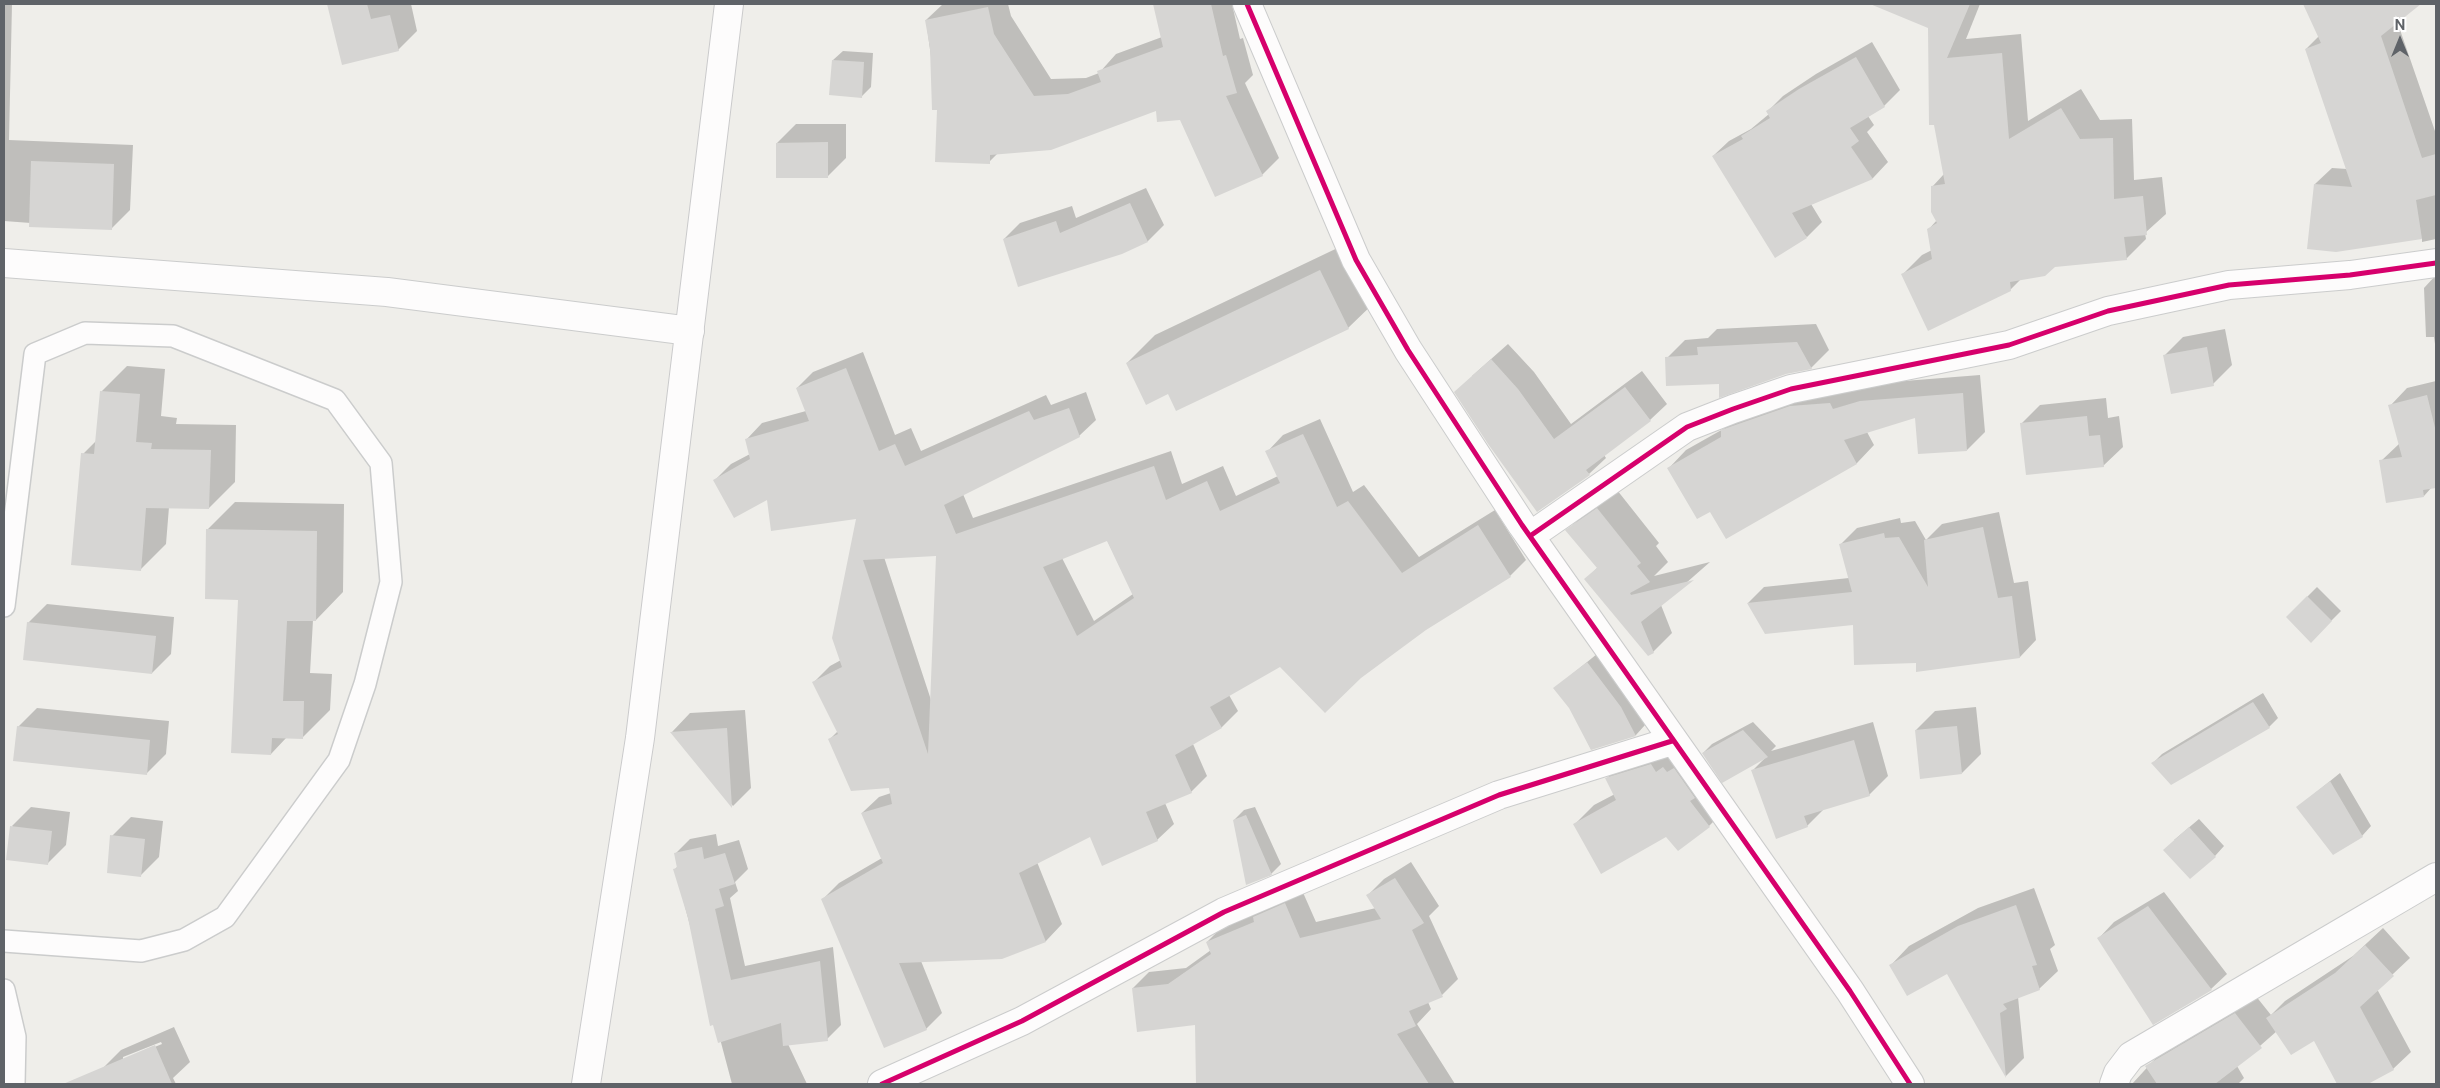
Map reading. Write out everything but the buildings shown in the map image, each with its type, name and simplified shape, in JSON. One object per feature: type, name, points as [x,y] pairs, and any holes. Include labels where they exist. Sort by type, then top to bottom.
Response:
[{"type":"street","points":[[586,1084],[640,738],[729,4]]},
{"type":"street","points":[[1247,4],[1356,260],[1408,350],[1530,536],[1672,741],[1850,991],[1910,1084]]},
{"type":"street","points":[[4,263],[387,292],[690,331]]},
{"type":"street","points":[[1530,536],[1687,427],[1733,408],[1791,389],[2008,345],[2108,311],[2229,285],[2350,275],[2436,263]]},
{"type":"street","points":[[882,1084],[1022,1022],[1224,912],[1500,795],[1672,741]]},
{"type":"street","points":[[2114,1084],[2118,1073],[2131,1056],[2436,877]]},
{"type":"lane","points":[[4,606],[34,354],[85,333],[173,336],[335,400],[381,463],[391,582],[362,692],[338,760],[225,917],[184,940],[141,951],[4,941]]},
{"type":"lane","points":[[4,990],[15,1037],[11,1072]]},
{"type":"cycle path","points":[[1247,4],[1356,260],[1408,350],[1522,525],[1850,991],[1910,1084]]},
{"type":"cycle path","points":[[1530,536],[1687,427],[1791,389],[2009,345],[2108,311],[2229,285],[2350,275],[2436,263]]},
{"type":"cycle path","points":[[882,1084],[1022,1021],[1224,912],[1499,795],[1672,741]]}]
